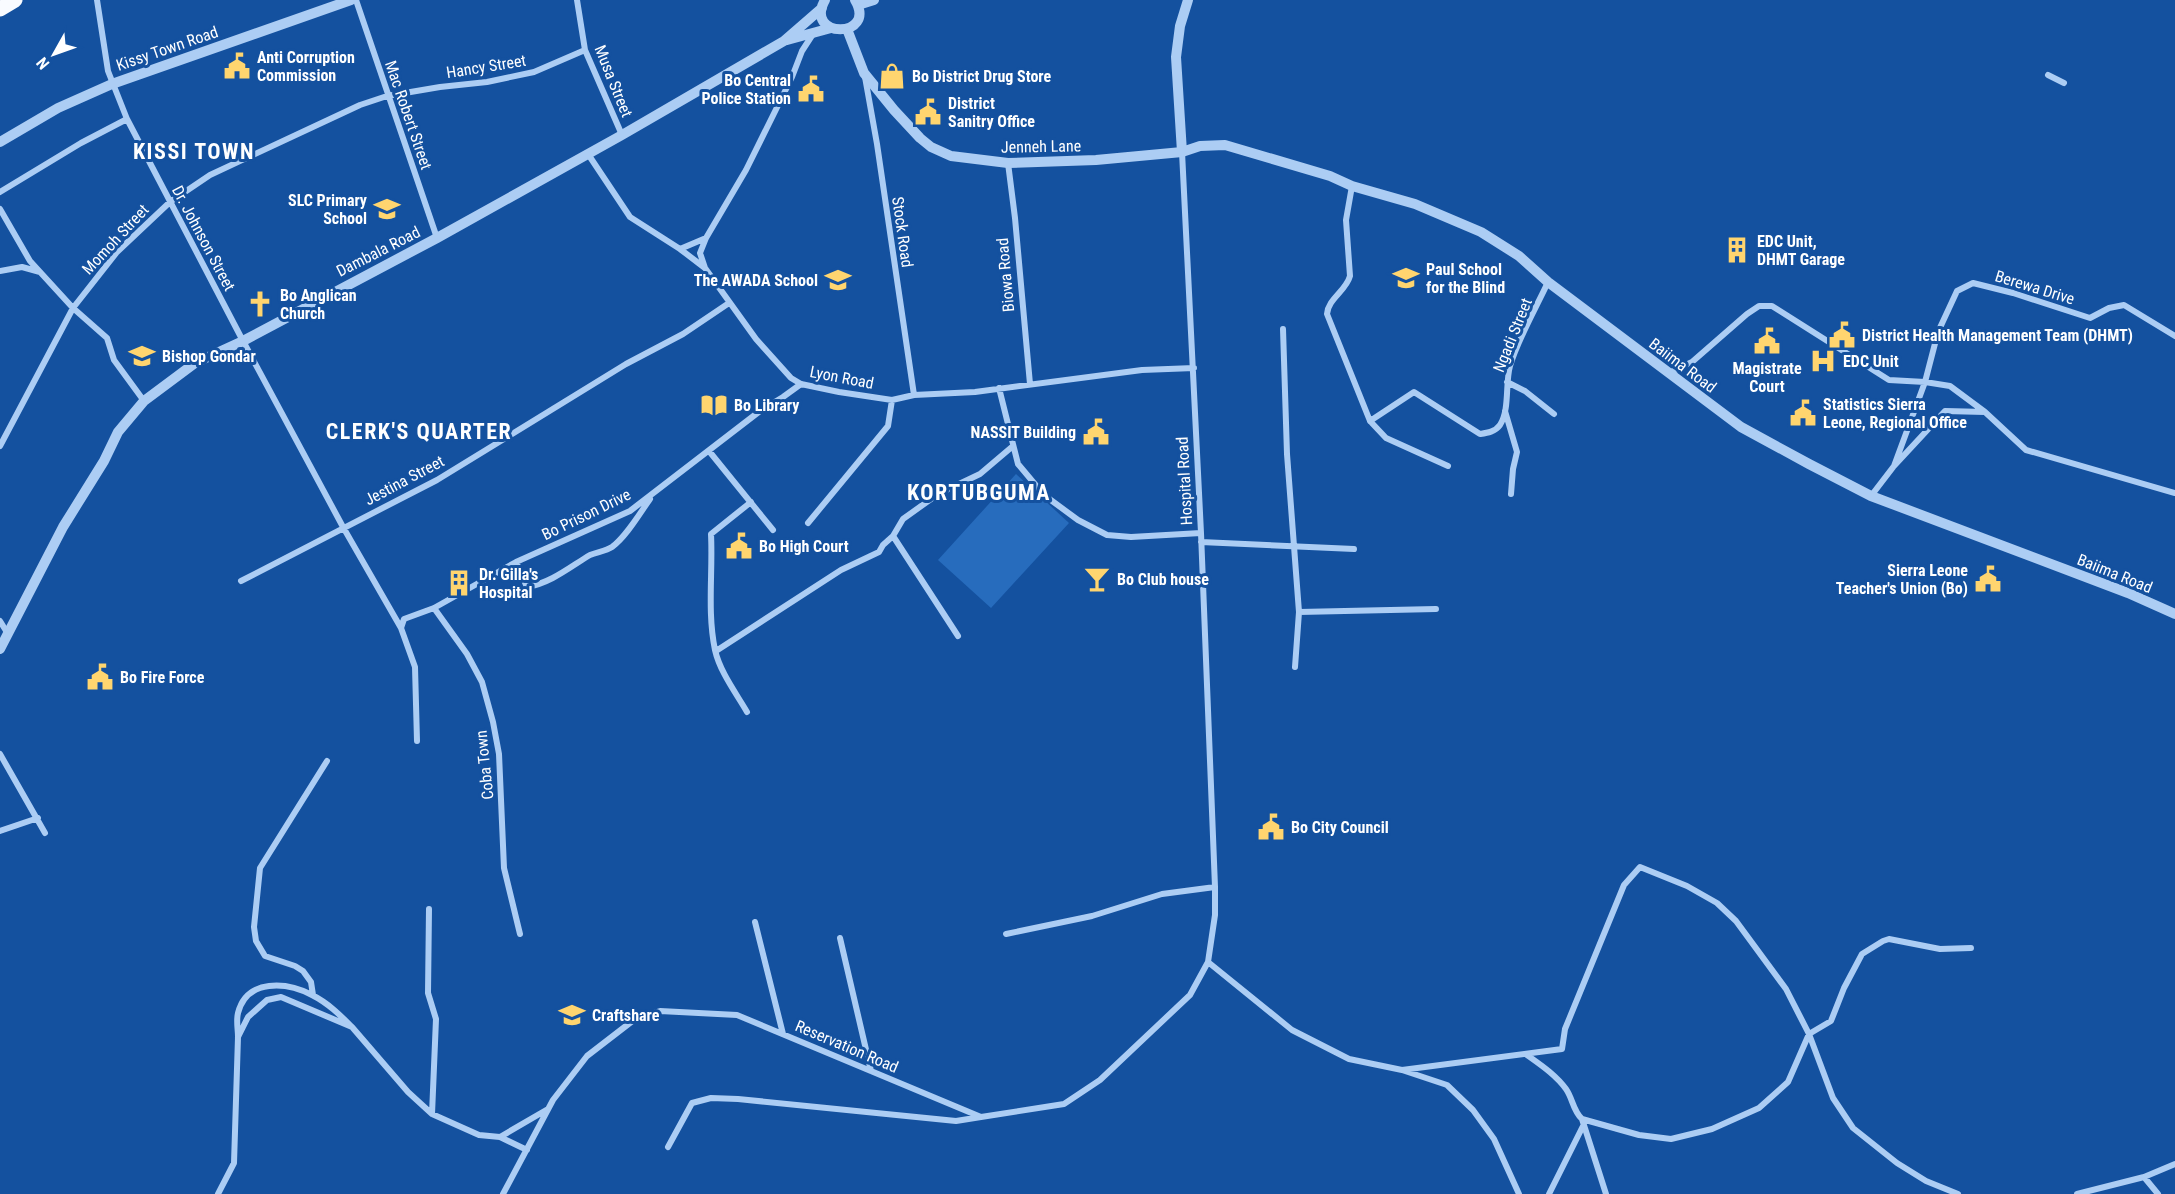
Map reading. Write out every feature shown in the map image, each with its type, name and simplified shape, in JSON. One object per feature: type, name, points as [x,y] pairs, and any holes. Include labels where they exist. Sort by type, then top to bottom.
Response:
[{"type":"main road","points":[[0,9],[15,0]]},
{"type":"street","name":"Dr. Johnson Street","points":[[97,0],[112,84],[127,119],[243,341],[401,628],[415,667],[417,741]]},
{"type":"street","name":"Kissy Town Road","points":[[0,142],[58,108],[112,84],[351,0]]},
{"type":"street","name":"Mac Robert Street","points":[[356,0],[437,238]]},
{"type":"street","name":"Musa Street","points":[[578,0],[585,50],[622,135]]},
{"type":"street","points":[[824,4],[824,21],[831,28],[840,31],[855,24],[858,18],[857,3],[874,0]]},
{"type":"street","name":"Hospital Road","points":[[1188,0],[1179,26],[1176,57],[1194,368],[1215,887],[1215,915],[1208,962]]},
{"type":"street","name":"Dambala Road","points":[[0,649],[63,527],[104,461],[118,432],[144,400],[195,363],[243,341],[437,238],[784,41],[824,4]]},
{"type":"street","name":"Dambala Road","points":[[784,41],[831,28]]},
{"type":"street","points":[[847,29],[864,73]]},
{"type":"street","points":[[705,268],[700,253],[706,237],[746,170],[792,77],[802,51],[813,34]]},
{"type":"street","name":"Hancy Street","points":[[387,96],[487,82],[534,72],[585,50]]},
{"type":"street","name":"Jenneh Lane","points":[[864,73],[894,110],[931,147],[951,156],[1008,164],[1095,160],[1182,152]]},
{"type":"street","name":"Stock Road","points":[[864,73],[877,144],[914,395]]},
{"type":"street","points":[[2049,75],[2064,83]]},
{"type":"street","name":"Momoh Street","points":[[0,446],[73,308],[117,252],[170,202],[210,175],[360,105],[387,96]]},
{"type":"street","points":[[0,192],[81,143],[127,119]]},
{"type":"street","name":"Baiima Road","points":[[1182,152],[1200,146],[1225,145],[1415,204],[1481,232],[1519,256],[1548,282],[1741,428],[1871,496],[2117,589],[2175,614]]},
{"type":"street","name":"Lyon Road","points":[[588,154],[630,217],[705,268],[756,339],[791,378],[801,384],[892,399],[914,395],[975,392],[1142,370],[1194,368]]},
{"type":"street","name":"Biowa Road","points":[[1008,164],[1030,384]]},
{"type":"street","points":[[1352,186],[1346,220],[1350,276],[1347,285],[1328,307],[1327,314],[1370,421],[1386,438],[1448,466]]},
{"type":"street","points":[[0,209],[30,261],[73,308],[106,338],[114,360],[144,400]]},
{"type":"street","points":[[680,249],[706,237]]},
{"type":"street","points":[[0,272],[22,267],[42,273]]},
{"type":"street","name":"Ngadi Street","points":[[1504,411],[1510,364],[1548,282]]},
{"type":"street","name":"Berewa Drive","points":[[1894,466],[1924,382],[1938,332],[1957,291],[1973,283],[2013,293],[2090,318],[2109,308],[2124,305],[2175,336]]},
{"type":"street","name":"Jestina Street","points":[[241,581],[343,526],[437,480],[627,364],[683,334],[729,303]]},
{"type":"street","points":[[1667,373],[1692,362],[1747,314],[1760,306],[1772,306],[1889,380],[1950,386],[1985,412],[2026,450],[2175,494]]},
{"type":"street","points":[[1283,329],[1287,454],[1299,612],[1295,667]]},
{"type":"street","points":[[1507,381],[1525,391],[1554,414]]},
{"type":"street","name":"Bo Prison Drive","points":[[401,628],[404,619],[434,608],[516,562],[630,511],[760,411],[801,384]]},
{"type":"street","points":[[999,388],[1018,464],[1044,495],[1078,520],[1107,535],[1131,537],[1201,533]]},
{"type":"street","points":[[1370,421],[1414,392],[1480,434],[1492,432],[1500,426],[1504,411]]},
{"type":"street","points":[[808,523],[888,426],[892,399]]},
{"type":"street","points":[[1504,411],[1517,452],[1512,469],[1511,494]]},
{"type":"street","points":[[1871,496],[1894,466],[1945,411],[1985,412]]},
{"type":"street","points":[[716,651],[841,570],[879,552],[893,536],[903,519],[938,495],[980,474],[1013,446]]},
{"type":"street","points":[[709,451],[773,530]]},
{"type":"street","points":[[516,562],[527,587],[537,585],[574,567],[591,555],[612,547],[656,491]]},
{"type":"street","points":[[747,712],[722,669],[716,651],[709,604],[713,568],[711,534],[751,502]]},
{"type":"street","points":[[893,536],[958,636]]},
{"type":"street","points":[[1201,542],[1354,549]]},
{"type":"street","name":"Coba Town","points":[[434,608],[467,654],[485,692],[499,754],[504,868],[520,934]]},
{"type":"street","points":[[1299,612],[1436,609]]},
{"type":"street","points":[[0,621],[8,634]]},
{"type":"street","points":[[0,754],[45,833]]},
{"type":"street","points":[[313,995],[311,982],[303,970],[265,956],[256,941],[254,927],[260,868],[327,761]]},
{"type":"street","points":[[0,831],[38,818]]},
{"type":"street","points":[[1402,1070],[1562,1049],[1565,1029],[1624,885],[1640,867],[1687,886],[1717,903],[1736,921],[1786,989],[1809,1034],[1833,1098],[1853,1128],[1897,1163],[1926,1180],[1959,1194]]},
{"type":"street","points":[[1005,934],[1092,916],[1162,894],[1215,887]]},
{"type":"street","points":[[429,909],[428,993],[435,1019],[432,1114]]},
{"type":"street","points":[[755,922],[783,1034]]},
{"type":"street","points":[[840,938],[871,1071]]},
{"type":"street","points":[[1582,1122],[1639,1136],[1671,1139],[1712,1129],[1759,1108],[1788,1082],[1809,1034],[1831,1021],[1844,988],[1862,954],[1889,939],[1940,950],[1971,948]]},
{"type":"street","points":[[668,1147],[692,1103],[711,1098],[956,1122],[1064,1104],[1100,1080],[1190,995],[1208,962],[1292,1030],[1349,1059],[1402,1070],[1447,1085],[1473,1110],[1494,1139],[1519,1194]]},
{"type":"street","points":[[218,1194],[234,1163],[237,1016],[246,997],[260,988],[275,985],[292,987],[313,995],[327,1004],[352,1027],[408,1092],[432,1114],[479,1135],[500,1137],[527,1150]]},
{"type":"street","points":[[238,1037],[248,1017],[267,1000],[281,997],[352,1027]]},
{"type":"street","name":"Reservation Road","points":[[504,1194],[548,1109],[587,1056],[634,1019],[660,1011],[737,1015],[981,1117]]},
{"type":"street","points":[[1527,1055],[1548,1070],[1568,1090],[1582,1122],[1606,1194]]},
{"type":"street","points":[[500,1137],[548,1109]]},
{"type":"street","points":[[1549,1194],[1582,1122]]},
{"type":"street","points":[[2077,1194],[2144,1177],[2175,1164]]},
{"type":"street","points":[[2144,1177],[2158,1194]]},
{"type":"shaded area","points":[[1016,474],[1069,523],[991,608],[938,560]]},
{"type":"place","name":"Anti Corruption Commission","points":[[237,66]]},
{"type":"place","name":"Bo District Drug Store","points":[[892,76]]},
{"type":"place","name":"Bo Central Police Station","points":[[811,89]]},
{"type":"place","name":"District Sanitry Office","points":[[928,112]]},
{"type":"place","name":"SLC Primary School","points":[[387,209]]},
{"type":"place","name":"EDC Unit, DHMT Garage","points":[[1737,250]]},
{"type":"place","name":"Paul School for the Blind","points":[[1406,278]]},
{"type":"place","name":"The AWADA School","points":[[838,280]]},
{"type":"place","name":"Bo Anglican Church","points":[[260,304]]},
{"type":"place","name":"District Health Management Team (DHMT)","points":[[1842,335]]},
{"type":"place","name":"Magistrate Court","points":[[1767,341]]},
{"type":"place","name":"Bishop Gondar","points":[[142,356]]},
{"type":"place","name":"EDC Unit","points":[[1823,361]]},
{"type":"place","name":"Bo Library","points":[[714,405]]},
{"type":"place","name":"Statistics Sierra Leone, Regional Office","points":[[1803,413]]},
{"type":"place","name":"NASSIT Building","points":[[1096,432]]},
{"type":"place","name":"Bo High Court","points":[[739,546]]},
{"type":"place","name":"Bo Club house","points":[[1097,579]]},
{"type":"place","name":"Sierra Leone Teacher's Union (Bo)","points":[[1988,579]]},
{"type":"place","name":"Dr. Gilla's Hospital","points":[[459,583]]},
{"type":"place","name":"Bo Fire Force","points":[[100,677]]},
{"type":"place","name":"Bo City Council","points":[[1271,827]]},
{"type":"place","name":"Craftshare","points":[[572,1015]]},
{"type":"district","name":"KISSI TOWN","points":[[194,151]]},
{"type":"district","name":"CLERK'S QUARTER","points":[[419,431]]},
{"type":"district","name":"KORTUBGUMA","points":[[979,492]]}]
